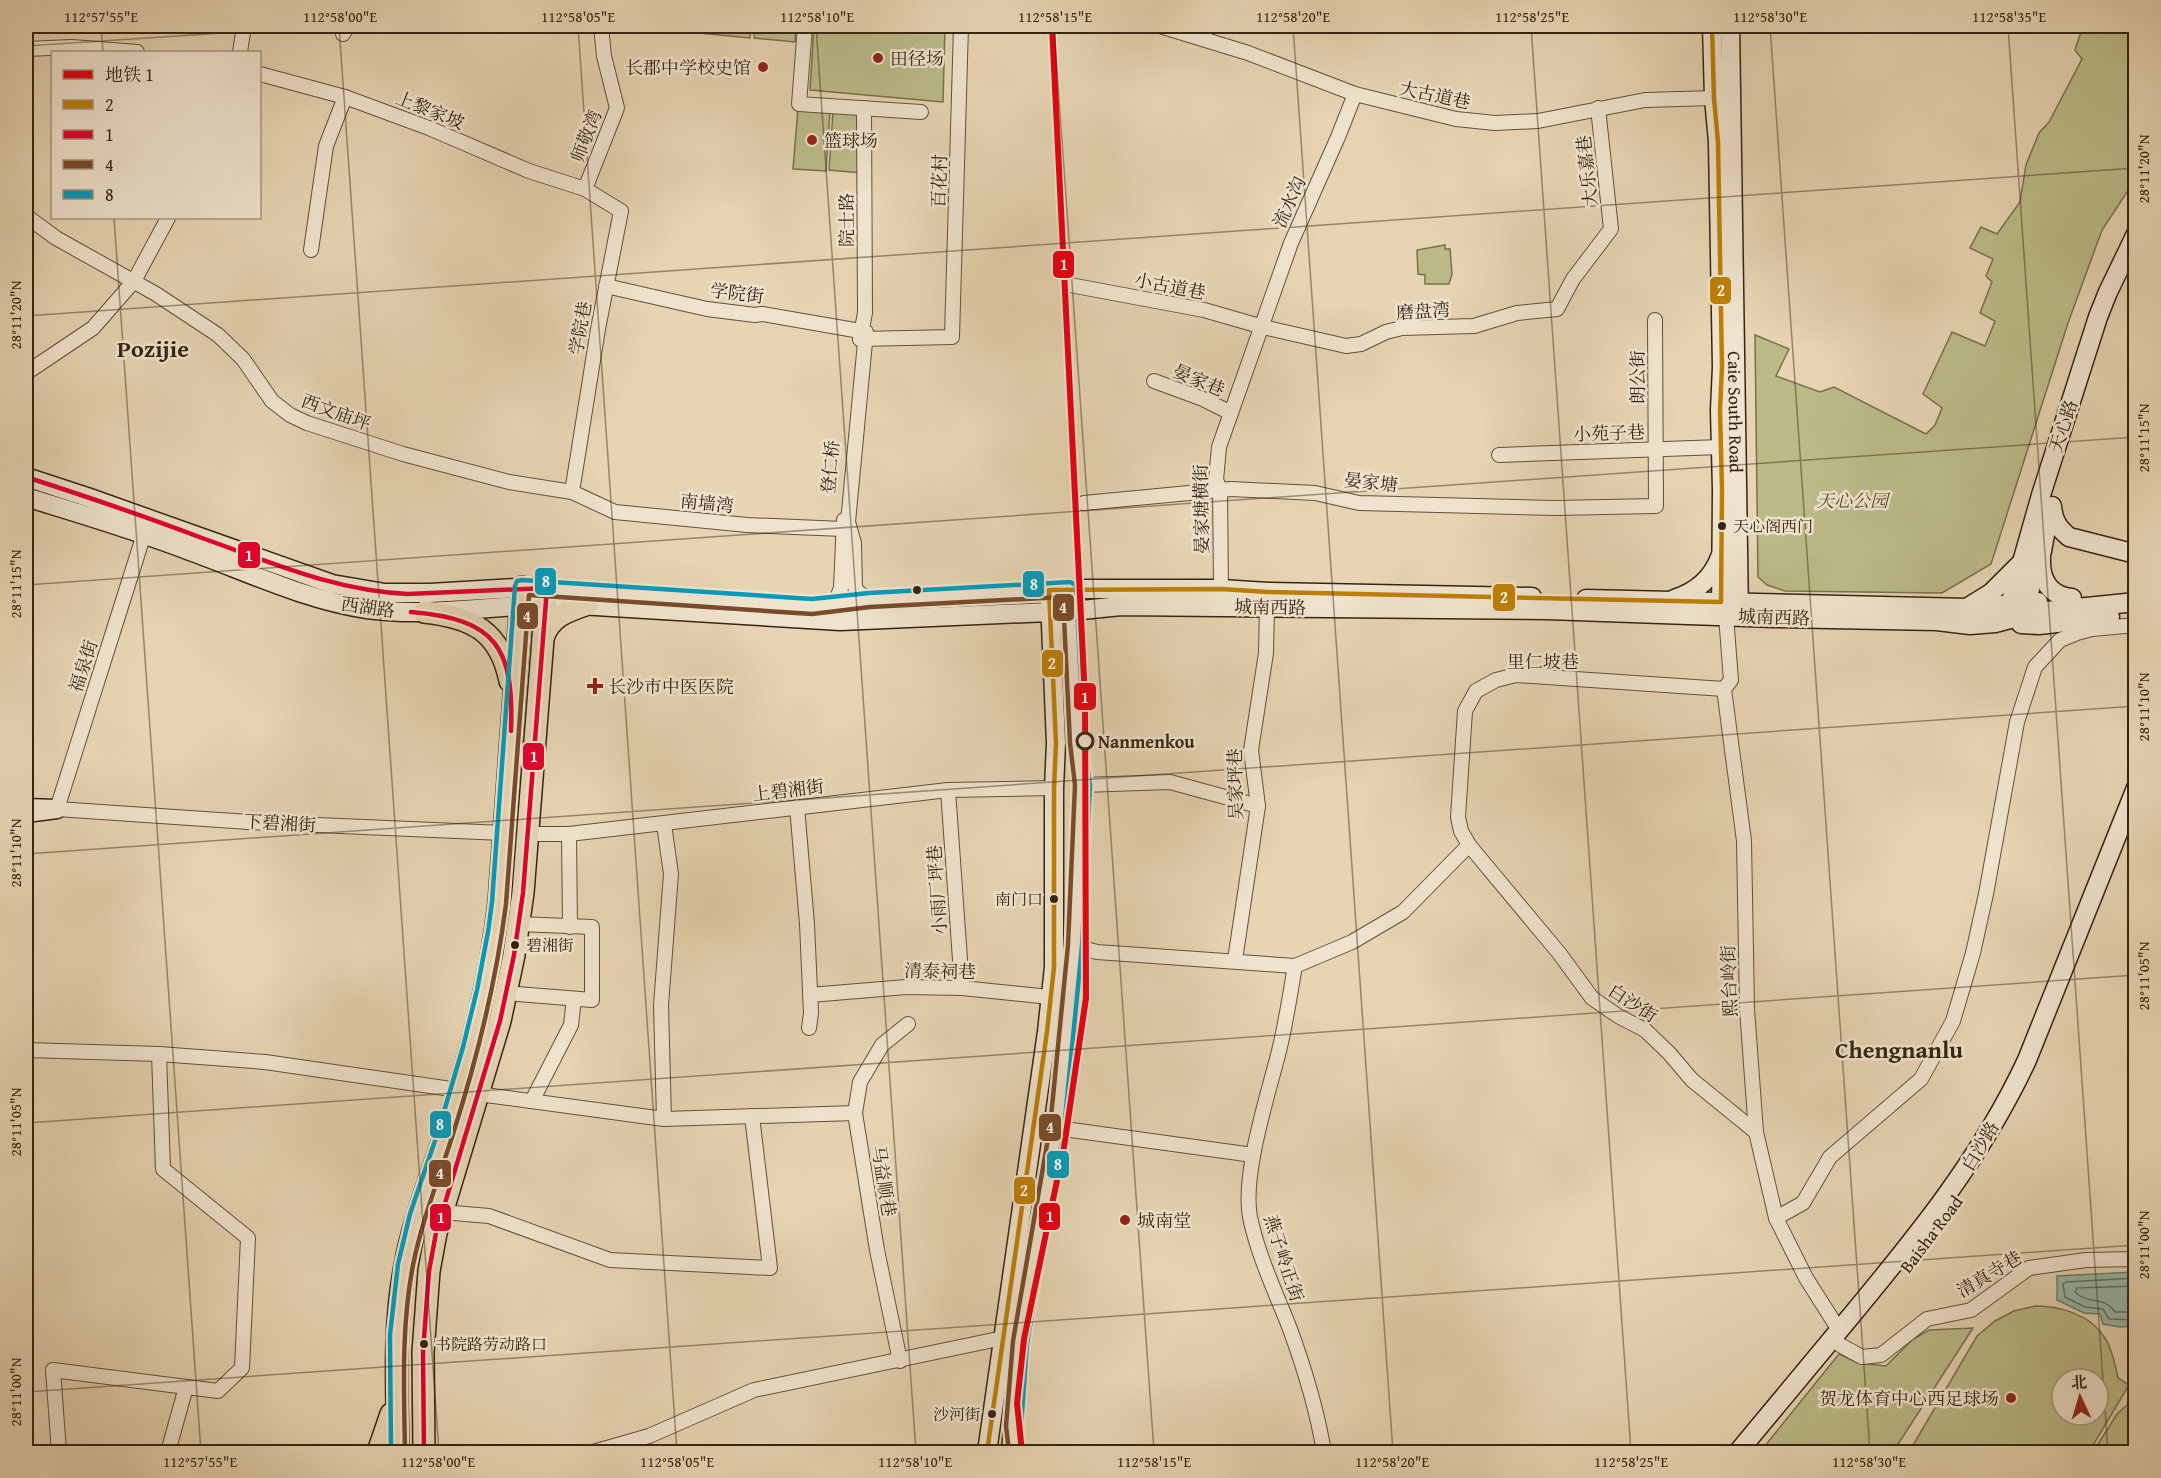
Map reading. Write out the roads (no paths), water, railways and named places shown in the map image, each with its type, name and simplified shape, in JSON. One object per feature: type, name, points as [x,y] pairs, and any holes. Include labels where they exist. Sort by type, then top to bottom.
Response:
[{"type":"main road","name":"Caie South Road","points":[[1712,26],[1718,142],[1722,367],[1720,410],[1722,552],[1730,611]]},
{"type":"main road","name":"Caie South Road","points":[[1730,26],[1739,565],[1730,611]]},
{"type":"main road","name":"天心路","points":[[2011,617],[2041,495],[2098,316],[2136,234]]},
{"type":"main road","name":"天心路","points":[[2011,617],[2042,551],[2052,496],[2109,321],[2136,259]]},
{"type":"main road","name":"西湖路","points":[[26,477],[332,584],[385,594],[546,596],[803,607],[869,600],[1049,590]]},
{"type":"main road","points":[[2052,496],[2053,516],[2060,530],[2069,537],[2136,554]]},
{"type":"main road","name":"西湖路","points":[[26,497],[144,534],[328,601],[377,610],[424,612],[521,596]]},
{"type":"main road","points":[[2042,551],[2041,572],[2048,586],[2058,596],[2073,603]]},
{"type":"main road","points":[[1667,601],[1685,595],[1704,582],[1717,566],[1722,552]]},
{"type":"main road","points":[[1963,608],[1991,593],[2010,576],[2024,558]]},
{"type":"main road","points":[[1739,565],[1744,577],[1761,595],[1788,605]]},
{"type":"main road","points":[[987,1452],[1003,1338],[1060,998],[1075,946],[1083,785],[1077,743],[1070,589]]},
{"type":"main road","name":"城南西路","points":[[1049,590],[1221,589],[1667,601],[1730,611],[1788,605],[1963,608],[2011,617]]},
{"type":"main road","points":[[1011,1452],[1020,1342],[1057,1128],[1060,998],[1054,967],[1056,743],[1049,590]]},
{"type":"main road","name":"城南西路","points":[[1051,612],[1121,606],[1730,611],[1970,624],[2136,593]]},
{"type":"main road","points":[[424,1452],[423,1352],[427,1290],[432,1251],[468,1092],[499,903],[521,596]]},
{"type":"main road","points":[[398,1452],[398,1318],[405,1266],[415,1226],[506,993],[519,924],[546,596]]},
{"type":"main road","name":"西湖路","points":[[546,596],[588,604],[840,621],[1051,612]]},
{"type":"main road","name":"城南西路","points":[[2073,603],[2136,602]]},
{"type":"main road","points":[[543,642],[547,629],[556,617],[588,604]]},
{"type":"main road","points":[[1073,651],[1078,632],[1089,618],[1101,611],[1121,606]]},
{"type":"main road","points":[[424,612],[466,620],[491,637],[507,667],[513,704]]},
{"type":"main road","points":[[1002,614],[1034,623],[1045,634],[1052,650]]},
{"type":"main road","points":[[2011,617],[2039,625],[2136,615]]},
{"type":"main road","name":"白沙路","points":[[1737,1452],[1840,1337],[1961,1178],[2012,1093],[2027,1060],[2136,788]]},
{"type":"main road","name":"下碧湘街","points":[[26,808],[57,809]]},
{"type":"main road","name":"下碧湘街","points":[[26,813],[57,809]]},
{"type":"main road","name":"Baisha Road","points":[[1750,1452],[1840,1337],[1905,1269],[1961,1194],[2002,1132],[2038,1064],[2136,821]]},
{"type":"main road","points":[[378,1452],[389,1420],[397,1381]]},
{"type":"main road","points":[[424,1418],[434,1452]]},
{"type":"main road","points":[[979,1452],[992,1419]]},
{"type":"main road","points":[[1012,1427],[1016,1452]]},
{"type":"street","points":[[240,51],[244,26]]},
{"type":"street","name":"师敬湾","points":[[585,189],[617,108],[604,56],[601,26]]},
{"type":"street","points":[[805,26],[800,104],[864,111],[921,112]]},
{"type":"street","name":"百花村","points":[[952,337],[962,26]]},
{"type":"street","name":"大古道巷","points":[[1160,26],[1248,53],[1354,94],[1456,119],[1495,123],[1538,121],[1645,100],[1714,98]]},
{"type":"street","points":[[26,49],[72,47],[124,51]]},
{"type":"street","points":[[26,74],[26,104]]},
{"type":"street","name":"上黎家坡","points":[[261,74],[345,97],[429,128],[529,171],[585,189]]},
{"type":"street","name":"流水沟","points":[[1263,327],[1291,243],[1354,94]]},
{"type":"street","points":[[312,250],[326,146],[345,97]]},
{"type":"street","name":"大乐嘉巷","points":[[1598,108],[1611,229]]},
{"type":"street","points":[[863,335],[865,313],[864,111]]},
{"type":"street","name":"学院巷","points":[[572,492],[606,286],[621,211],[585,189]]},
{"type":"street","name":"西文庙坪","points":[[26,216],[56,238],[134,281],[218,335],[243,359],[272,401],[290,416],[403,454],[509,482],[572,492]]},
{"type":"street","points":[[26,373],[93,328],[134,281],[167,219]]},
{"type":"street","name":"磨盘湾","points":[[1263,327],[1346,346],[1362,344],[1386,332],[1402,328],[1474,326],[1517,313],[1557,309],[1573,279],[1611,229]]},
{"type":"street","name":"小古道巷","points":[[1070,285],[1204,310],[1263,327]]},
{"type":"street","name":"学院街","points":[[606,286],[707,309],[762,314],[863,335],[952,337]]},
{"type":"street","name":"朗公街","points":[[1655,320],[1656,506]]},
{"type":"street","name":"晏家塘横街","points":[[1221,589],[1220,489],[1216,480],[1216,462],[1231,413],[1263,327]]},
{"type":"street","name":"登仁桥","points":[[834,605],[841,588],[843,529],[863,335]]},
{"type":"street","name":"登仁桥","points":[[863,335],[848,522],[854,543],[855,587],[869,600]]},
{"type":"street","name":"晏家巷","points":[[1154,381],[1203,399],[1231,413]]},
{"type":"street","name":"小苑子巷","points":[[1499,455],[1721,447]]},
{"type":"street","name":"晏家塘","points":[[1084,503],[1220,489],[1315,493],[1359,502],[1555,508],[1656,506]]},
{"type":"street","name":"南墙湾","points":[[572,492],[615,512],[747,525],[843,529]]},
{"type":"street","name":"福泉街","points":[[57,809],[144,534]]},
{"type":"street","name":"吴家坪巷","points":[[1235,960],[1257,806],[1251,750],[1266,653],[1268,607]]},
{"type":"street","name":"熙台岭街","points":[[1730,611],[1731,680],[1724,689],[1744,841],[1747,1009],[1756,1132],[1776,1218],[1806,1278],[1840,1337]]},
{"type":"street","points":[[1776,1218],[1803,1203],[1830,1157],[1922,1079],[1953,1021],[1973,953],[1986,894],[2017,722],[2035,667],[2060,640],[2091,629],[2136,625]]},
{"type":"street","name":"里仁坡巷","points":[[1484,862],[1469,845],[1461,831],[1458,817],[1465,711],[1476,691],[1496,680],[1516,675],[1724,689]]},
{"type":"street","points":[[1083,785],[1170,782],[1257,806]]},
{"type":"street","name":"上碧湘街","points":[[527,834],[569,834],[948,790],[1054,788]]},
{"type":"street","name":"小雨厂坪巷","points":[[948,790],[962,988]]},
{"type":"street","points":[[798,807],[807,924],[809,1028]]},
{"type":"street","name":"下碧湘街","points":[[57,809],[249,822],[503,833]]},
{"type":"street","points":[[664,824],[671,874],[661,1005],[664,1119]]},
{"type":"street","points":[[569,834],[570,927]]},
{"type":"street","points":[[1075,946],[1097,952],[1295,966],[1352,942],[1403,912],[1469,845]]},
{"type":"street","name":"白沙街","points":[[1484,862],[1559,953],[1592,998],[1618,1016],[1645,1030],[1692,1080],[1756,1132]]},
{"type":"street","points":[[506,993],[592,1000],[592,927],[519,924]]},
{"type":"street","name":"燕子岭正街","points":[[1295,966],[1280,1047],[1253,1155],[1249,1192],[1250,1216],[1269,1277],[1291,1332],[1316,1408],[1324,1452]]},
{"type":"street","name":"清泰祠巷","points":[[810,995],[906,987],[962,988],[1060,998]]},
{"type":"street","points":[[532,1101],[571,1025],[574,999]]},
{"type":"street","name":"马益顺巷","points":[[900,1361],[877,1250],[855,1113],[860,1082],[882,1045],[908,1024]]},
{"type":"street","points":[[26,1050],[159,1054],[265,1062],[664,1119],[855,1113]]},
{"type":"street","points":[[59,1452],[53,1370],[218,1391],[242,1368],[248,1238],[163,1169],[159,1054]]},
{"type":"street","points":[[442,1212],[489,1216],[610,1260],[770,1268],[752,1116]]},
{"type":"street","points":[[1057,1128],[1253,1155]]},
{"type":"street","name":"清真寺巷","points":[[1840,1337],[1862,1357],[1881,1355],[1927,1319],[1971,1310],[2029,1268],[2086,1260],[2136,1258]]},
{"type":"street","points":[[593,1452],[649,1436],[754,1390],[1003,1338]]},
{"type":"street","points":[[168,1452],[186,1387]]},
{"type":"water","points":[[2135,1272],[2135,1326],[2120,1327],[2103,1324],[2100,1314],[2084,1313],[2057,1300],[2057,1276]]},
{"type":"metro line","name":"1","points":[[1022,1452],[1017,1403],[1024,1339],[1064,1147],[1086,998],[1085,699],[1052,26]]},
{"type":"place","name":"田径场","points":[[878,58]]},
{"type":"place","name":"长郡中学校史馆","points":[[763,67]]},
{"type":"place","name":"篮球场","points":[[812,140]]},
{"type":"place","name":"天心阁西门","points":[[1722,526]]},
{"type":"place","name":"长沙市中医医院","points":[[595,686]]},
{"type":"place","name":"Nanmenkou","points":[[1085,741]]},
{"type":"place","name":"南门口","points":[[1054,899]]},
{"type":"place","name":"碧湘街","points":[[515,945]]},
{"type":"place","name":"城南堂","points":[[1125,1220]]},
{"type":"place","name":"书院路劳动路口","points":[[424,1344]]},
{"type":"place","name":"贺龙体育中心西足球场","points":[[2011,1398]]},
{"type":"place","name":"沙河街","points":[[992,1414]]},
{"type":"district","name":"Pozijie","points":[[153,348]]},
{"type":"district","name":"Chengnanlu","points":[[1899,1049]]},
{"type":"park label","name":"天心公园","points":[[1852,500]]}]
